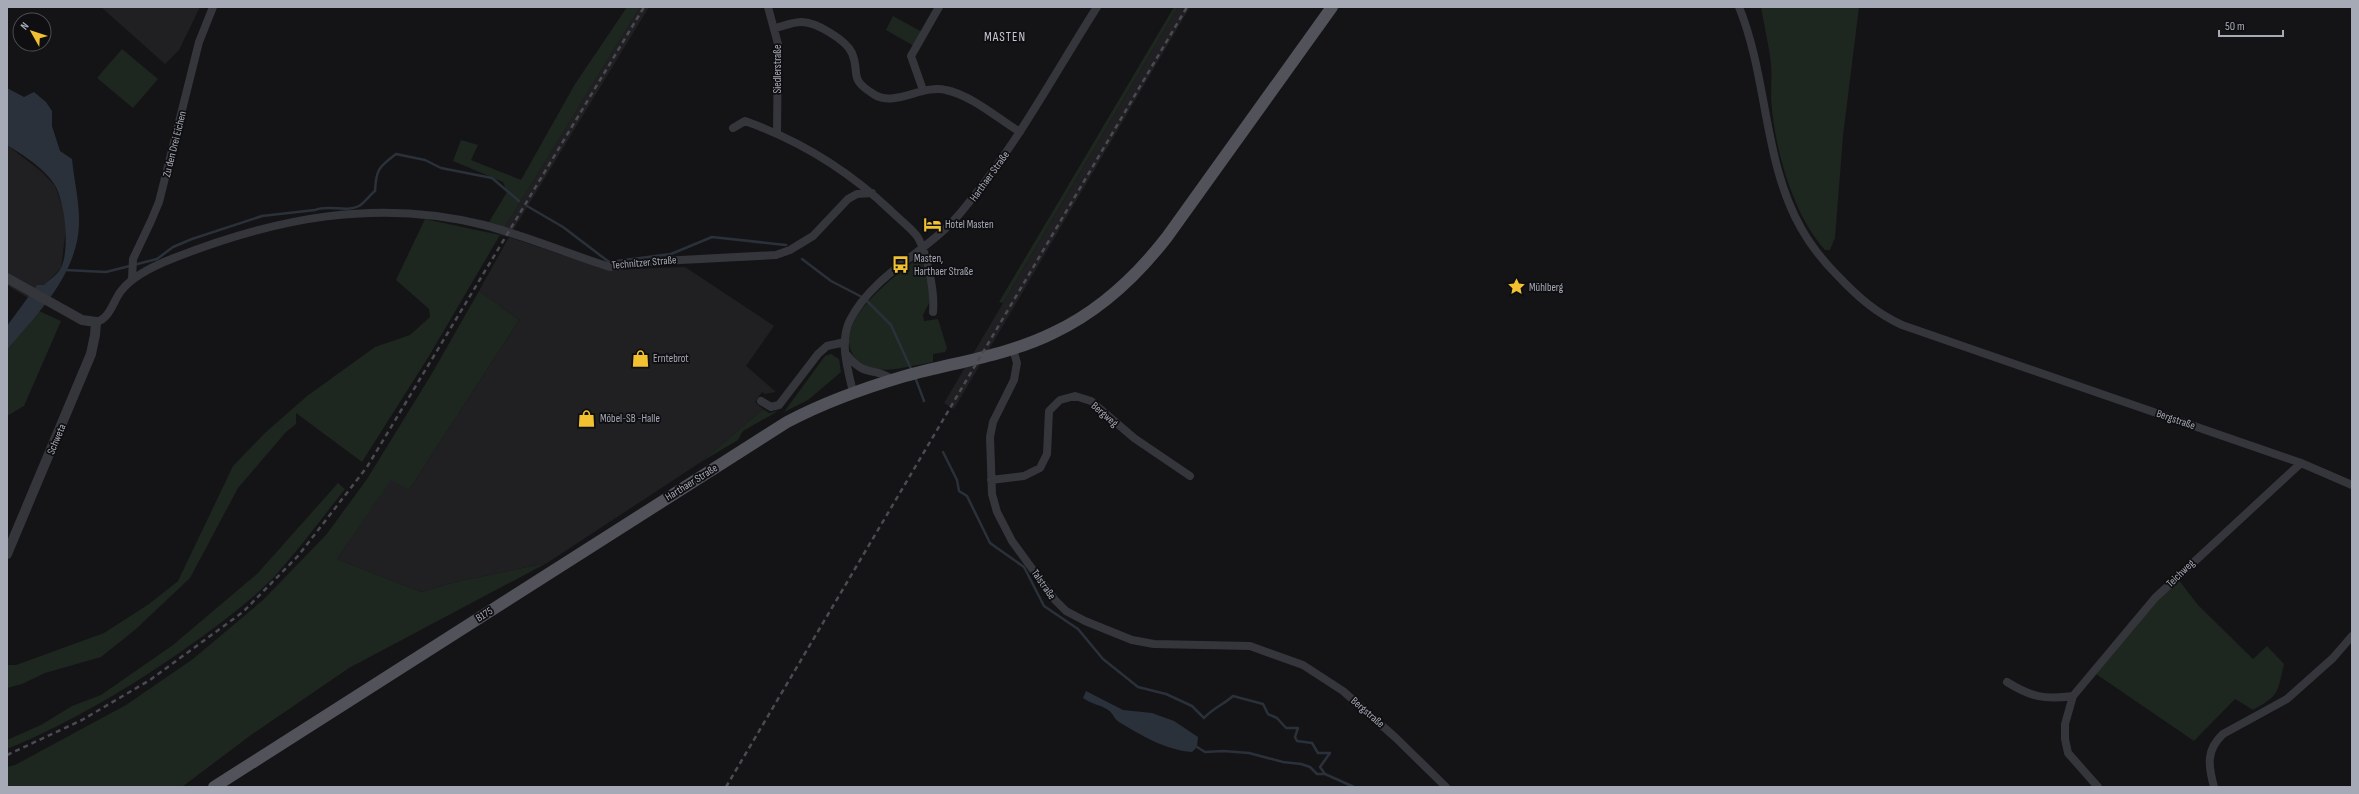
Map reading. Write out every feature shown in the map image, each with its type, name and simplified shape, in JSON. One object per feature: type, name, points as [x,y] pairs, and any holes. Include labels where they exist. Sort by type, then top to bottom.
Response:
[{"type":"main road","name":"Harthaer Straße","points":[[534,582],[766,433],[813,409],[853,392],[906,376],[1013,350],[1053,333],[1093,310],[1142,267],[1178,222],[1332,7]]},
{"type":"main road","name":"B175","points":[[214,787],[534,582]]},
{"type":"street","name":"Zu den Drei Eichen","points":[[132,279],[133,259],[158,202],[199,42],[213,7]]},
{"type":"street","name":"Siedlerstraße","points":[[768,7],[775,28],[778,44],[777,132]]},
{"type":"street","points":[[923,90],[911,56],[939,7]]},
{"type":"street","name":"Harthaer Straße","points":[[853,392],[845,342],[849,322],[864,299],[900,264],[938,236],[963,211],[1020,132],[1097,7]]},
{"type":"street","name":"Bergstraße","points":[[1739,7],[1756,64],[1783,187],[1801,228],[1814,248],[1858,297],[1884,316],[1997,358],[2301,463],[2352,485]]},
{"type":"street","points":[[775,28],[802,22],[812,23],[838,38],[846,44],[851,52],[858,83],[878,97],[887,99],[896,98],[935,88],[959,94],[1020,132]]},
{"type":"street","points":[[734,128],[745,120],[777,132],[825,158],[857,180],[872,193],[916,236],[922,247],[935,300],[933,312]]},
{"type":"street","name":"Technitzer Straße","points":[[132,279],[169,260],[191,251],[268,226],[309,218],[396,212],[428,215],[476,223],[610,267],[661,260],[776,255],[790,250],[813,236],[848,199],[857,194],[872,193]]},
{"type":"street","points":[[7,278],[85,321],[96,322],[105,318],[121,291],[132,279]]},
{"type":"street","name":"Schweta","points":[[7,554],[91,354],[96,335],[96,322]]},
{"type":"street","points":[[761,401],[771,407],[779,405],[818,354],[827,346],[845,342]]},
{"type":"street","name":"Talstraße","points":[[1013,350],[1017,363],[1014,380],[993,422],[990,437],[992,494],[1005,529],[1055,600],[1066,611],[1085,621],[1132,640],[1154,644],[1236,644],[1250,646],[1278,656]]},
{"type":"street","points":[[846,353],[860,369],[872,373],[886,374],[893,380]]},
{"type":"street","name":"Bergweg","points":[[991,480],[1024,476],[1040,468],[1047,454],[1049,411],[1060,400],[1075,396],[1091,401],[1134,438],[1190,476]]},
{"type":"street","name":"Teichweg","points":[[2098,787],[2068,753],[2065,739],[2065,724],[2073,696],[2155,598],[2301,463]]},
{"type":"street","points":[[2214,787],[2208,759],[2216,741],[2223,734],[2287,699],[2333,658],[2352,636]]},
{"type":"street","name":"Bergstraße","points":[[1278,656],[1303,664],[1343,691],[1396,738],[1446,787]]},
{"type":"street","points":[[2007,682],[2021,691],[2045,699],[2073,696]]},
{"type":"shaded area","points":[[101,7],[200,7],[179,50],[165,64]]},
{"type":"shaded area","points":[[627,7],[640,7],[505,227],[489,222],[507,192],[503,182],[453,161],[461,140],[478,145],[471,160],[521,180],[575,84]]},
{"type":"shaded area","points":[[640,7],[649,7],[509,237],[500,235]]},
{"type":"shaded area","points":[[1174,7],[1178,7],[1003,303],[999,302]]},
{"type":"shaded area","points":[[1178,7],[1190,7],[954,409],[944,403]]},
{"type":"shaded area","points":[[1761,7],[1859,7],[1843,136],[1835,238],[1830,250],[1825,250],[1813,235],[1803,218],[1794,199],[1781,158],[1773,117],[1770,57]]},
{"type":"shaded area","points":[[893,16],[922,32],[914,46],[886,30]]},
{"type":"shaded area","points":[[122,49],[158,79],[133,108],[97,78]]},
{"type":"shaded area","points":[[7,88],[24,97],[34,92],[46,102],[52,111],[52,126],[60,151],[72,159],[78,200],[79,225],[77,243],[71,261],[54,293],[7,350],[7,326],[37,285],[44,285],[60,270],[64,260],[66,239],[62,205],[52,180],[40,168],[7,145]]},
{"type":"shaded area","points":[[7,145],[42,172],[55,186],[62,205],[66,228],[61,268],[44,285],[37,285],[28,298],[7,285]]},
{"type":"shaded area","points":[[425,219],[500,235],[429,356],[362,462],[296,413],[296,424],[286,432],[238,488],[190,578],[136,629],[101,657],[45,673],[22,684],[7,688],[7,665],[16,665],[104,633],[149,604],[178,581],[233,466],[266,432],[307,396],[375,347],[410,335],[430,317],[429,309],[396,280]]},
{"type":"shaded area","points":[[509,237],[607,270],[685,267],[774,326],[746,366],[776,392],[765,394],[762,392],[755,402],[763,409],[701,462],[547,563],[460,581],[421,592],[337,559],[391,479],[409,490],[519,320],[479,291]]},
{"type":"shaded area","points":[[921,256],[931,299],[923,315],[924,321],[938,319],[947,348],[945,352],[933,354],[933,362],[905,368],[875,370],[865,367],[857,361],[853,355],[849,341],[852,327],[859,313],[870,299],[884,286]]},
{"type":"shaded area","points":[[479,291],[519,320],[409,490],[391,480],[337,559],[421,592],[460,581],[547,563],[349,668],[251,735],[182,787],[7,787],[7,767],[15,765],[126,705],[193,659],[263,600],[326,535],[367,479],[431,375]]},
{"type":"shaded area","points":[[39,311],[61,321],[24,406],[7,416],[7,350]]},
{"type":"shaded area","points":[[831,354],[839,359],[841,372],[808,400],[784,412],[825,356]]},
{"type":"shaded area","points":[[763,409],[769,413],[778,411],[743,431],[738,440],[701,462]]},
{"type":"shaded area","points":[[338,483],[345,489],[311,533],[275,576],[240,608],[180,653],[132,684],[33,738],[7,749],[7,740],[41,725],[72,706],[101,695],[173,645],[257,574]]},
{"type":"shaded area","points":[[2178,579],[2198,605],[2253,659],[2267,646],[2284,664],[2276,692],[2268,701],[2253,710],[2235,699],[2194,741],[2096,674],[2163,593]]},
{"type":"shaded area","points":[[1086,691],[1123,710],[1152,713],[1174,721],[1198,737],[1197,747],[1192,752],[1182,751],[1145,737],[1119,722],[1108,710],[1083,698]]},
{"type":"waterway","points":[[65,270],[106,272],[157,259],[173,247],[192,239],[262,216],[315,210],[320,208],[354,208],[359,206],[375,191],[376,178],[380,169],[396,154],[425,160],[441,168],[492,178],[519,201]]},
{"type":"waterway","points":[[527,206],[563,227],[609,262],[671,254],[712,237],[786,245]]},
{"type":"waterway","points":[[802,259],[831,281],[862,297]]},
{"type":"waterway","points":[[866,300],[891,325],[912,371]]},
{"type":"waterway","points":[[915,377],[924,401]]},
{"type":"waterway","points":[[943,452],[957,480],[959,491],[967,496],[990,543],[1024,567],[1044,606],[1078,629],[1103,659],[1138,687],[1166,694],[1192,706],[1204,718],[1233,696],[1263,704],[1268,714],[1277,718],[1286,728],[1298,728],[1295,737],[1297,741],[1312,743],[1318,753],[1330,753],[1320,767],[1325,774],[1354,787]]},
{"type":"waterway","points":[[1197,747],[1205,752],[1223,751],[1249,753],[1283,762],[1301,764],[1310,767],[1317,774],[1325,774]]},
{"type":"railway","points":[[7,755],[82,720],[150,680],[243,612],[298,556],[367,467],[644,7]]},
{"type":"railway","points":[[726,787],[1187,7]]},
{"type":"place","name":"Hotel Masten","points":[[932,224]]},
{"type":"place","name":"Masten, Harthaer Straße","points":[[901,264]]},
{"type":"place","name":"Mühlberg","points":[[1516,287]]},
{"type":"place","name":"Erntebrot","points":[[640,358]]},
{"type":"place","name":"Möbel-SB -Halle","points":[[587,418]]},
{"type":"district","name":"MASTEN","points":[[1005,36]]}]
